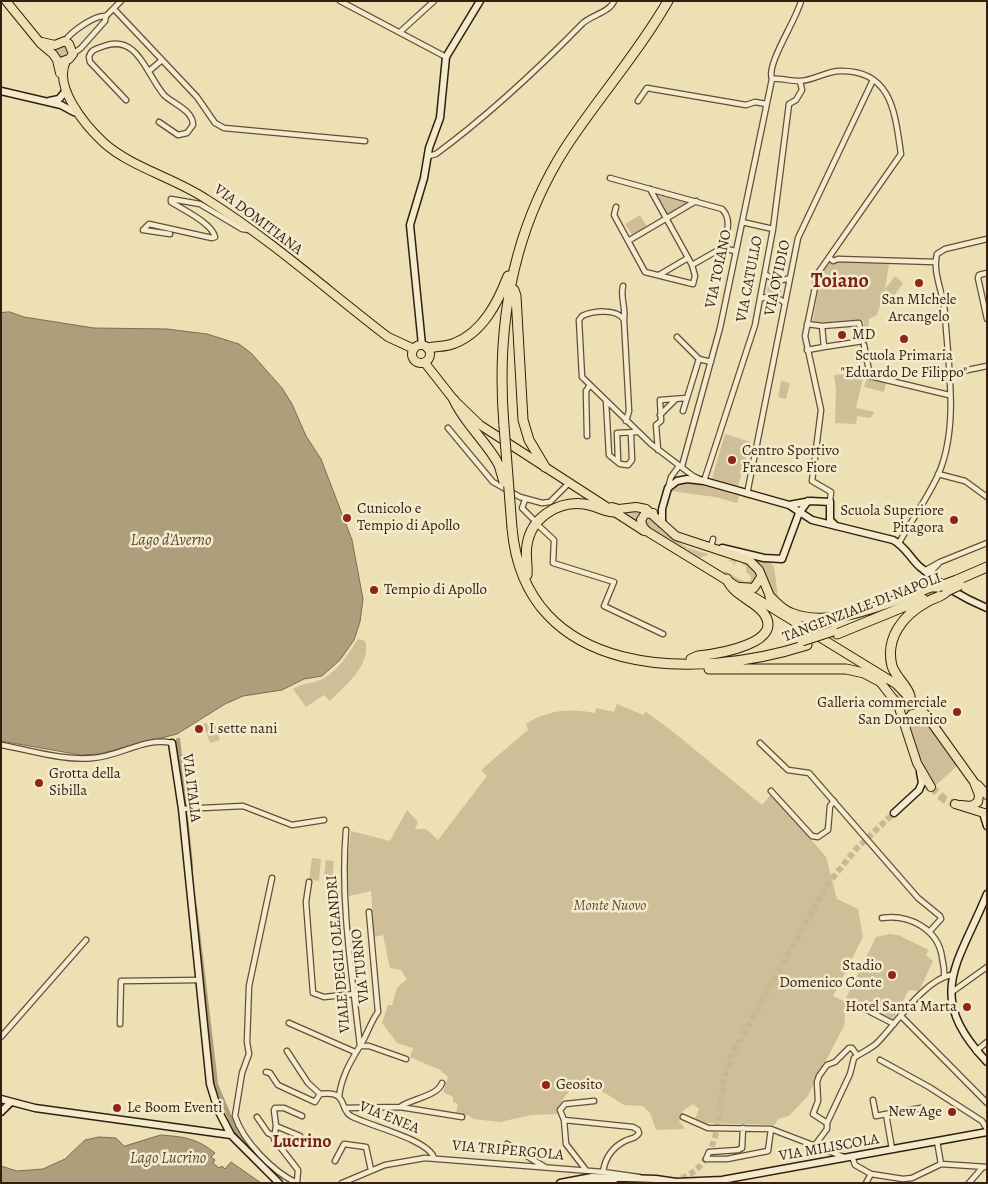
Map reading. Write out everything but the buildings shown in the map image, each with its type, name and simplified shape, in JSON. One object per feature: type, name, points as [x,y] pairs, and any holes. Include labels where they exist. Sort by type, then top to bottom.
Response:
[{"type":"highway","points":[[425,347],[456,343],[481,323],[496,303],[515,263],[532,213],[556,164],[641,44],[668,1]]},
{"type":"highway","points":[[506,426],[506,360],[514,290],[531,230],[556,174],[584,130],[635,63],[674,1]]},
{"type":"highway","points":[[510,475],[501,388],[502,343],[508,296],[515,263]]},
{"type":"highway","points":[[514,290],[516,296],[524,420],[529,440],[545,467]]},
{"type":"highway","points":[[454,400],[458,410],[485,443],[499,466],[510,501]]},
{"type":"highway","name":"TANGENZIALE DI NAPOLI","points":[[510,475],[510,501],[520,550],[527,575],[547,609],[566,626],[585,638],[608,647],[635,654],[692,662]]},
{"type":"highway","name":"TANGENZIALE DI NAPOLI","points":[[510,475],[517,560],[528,589],[545,613],[562,630],[588,645],[618,655],[656,662],[692,662],[740,656],[805,643],[835,633],[943,589],[987,567]]},
{"type":"highway","points":[[527,575],[528,538],[533,526],[545,514],[560,507],[581,504],[613,512]]},
{"type":"highway","name":"TANGENZIALE DI NAPOLI","points":[[958,582],[987,574]]},
{"type":"highway","points":[[727,579],[730,586],[763,613],[767,622],[764,633],[748,646],[698,656],[692,662],[706,669],[852,670],[881,682]]},
{"type":"highway","points":[[770,597],[792,614],[823,619],[844,616],[931,587],[943,589]]},
{"type":"highway","points":[[907,694],[892,665],[890,655],[893,638],[901,622],[909,614],[943,589]]},
{"type":"main road","points":[[6,1],[38,40],[59,60],[72,54],[72,48],[65,41],[55,45],[38,40]]},
{"type":"main road","name":"VIA DOMITIANA","points":[[55,45],[67,100],[74,112],[112,150],[204,197],[388,337],[414,349]]},
{"type":"main road","name":"VIA DOMITIANA","points":[[67,100],[83,120]]},
{"type":"main road","points":[[425,347],[430,357],[424,363],[418,363],[412,356],[414,349],[425,347]]},
{"type":"main road","points":[[424,363],[454,400],[480,425],[613,512],[737,585],[907,694],[928,719],[974,782],[987,795]]},
{"type":"main road","points":[[603,504],[619,509],[640,507],[653,513],[676,536],[712,543],[750,560],[757,567],[770,597],[782,614]]},
{"type":"main road","points":[[648,532],[643,527],[641,520],[646,514],[653,513]]},
{"type":"main road","points":[[737,585],[748,589],[754,588],[761,577]]},
{"type":"main road","points":[[854,659],[881,682],[900,708],[920,770],[930,788]]},
{"type":"main road","points":[[890,695],[898,691],[907,694]]},
{"type":"main road","points":[[906,727],[909,717],[915,713],[921,713],[928,719]]},
{"type":"main road","points":[[974,782],[979,798],[975,804],[958,804],[985,814]]},
{"type":"street","points":[[72,54],[82,48],[101,27],[106,16],[121,1]]},
{"type":"street","points":[[340,1],[446,57]]},
{"type":"street","points":[[400,32],[434,1]]},
{"type":"street","points":[[425,347],[410,225],[429,156],[429,148],[440,118],[446,57],[480,1]]},
{"type":"street","points":[[429,156],[436,154],[483,116],[546,62],[585,21],[611,6],[614,1]]},
{"type":"street","name":"VIA TOIANO","points":[[668,488],[671,477],[680,464],[711,362],[753,177],[772,79],[770,72],[773,62],[794,22],[801,1]]},
{"type":"street","points":[[114,8],[198,97],[215,123],[224,128],[365,141]]},
{"type":"street","points":[[65,41],[96,18],[106,16]]},
{"type":"street","points":[[126,100],[90,62],[90,53],[116,42],[123,44],[135,53],[164,95],[190,116],[193,125],[187,133],[178,135],[159,122]]},
{"type":"street","points":[[149,72],[162,60]]},
{"type":"street","points":[[772,79],[800,81],[839,70],[857,73],[873,80],[886,90],[892,102],[901,156],[818,273],[804,336],[821,410],[812,481],[831,492],[827,523]]},
{"type":"street","name":"VIA OVIDIO","points":[[748,494],[799,235],[873,80]]},
{"type":"street","name":"VIA CATULLO","points":[[704,481],[749,344],[773,229],[789,104],[796,100],[802,90],[800,81]]},
{"type":"street","points":[[638,100],[648,88],[746,105],[755,102],[766,104]]},
{"type":"street","points":[[1,91],[48,101],[67,100]]},
{"type":"street","points":[[48,101],[67,100]]},
{"type":"street","points":[[610,178],[717,207],[724,212],[728,225],[722,248]]},
{"type":"street","points":[[616,207],[614,215],[645,272],[693,284],[695,276],[692,266],[650,189]]},
{"type":"street","points":[[170,234],[143,230],[149,224],[212,238],[215,237],[214,232],[197,218],[171,202],[171,198],[200,204],[242,230],[250,231]]},
{"type":"street","points":[[628,240],[696,201]]},
{"type":"street","points":[[742,222],[773,229]]},
{"type":"street","points":[[899,543],[938,474],[948,442],[949,394],[945,309],[935,262],[940,251],[987,239]]},
{"type":"street","points":[[692,266],[722,248],[736,251]]},
{"type":"street","points":[[833,251],[838,253],[838,259]]},
{"type":"street","points":[[659,275],[688,258]]},
{"type":"street","points":[[830,258],[833,261],[838,259],[935,262]]},
{"type":"street","points":[[765,274],[772,278],[783,280],[790,278]]},
{"type":"street","points":[[987,274],[979,275],[978,278],[987,320]]},
{"type":"street","points":[[623,286],[621,294],[625,312],[629,411],[626,421]]},
{"type":"street","points":[[760,298],[768,296],[778,298],[785,303]]},
{"type":"street","points":[[624,320],[621,315],[615,312],[582,316],[579,320],[582,377],[637,432],[658,450],[680,464],[690,474],[704,481],[789,505],[806,517],[899,543],[927,572],[959,594],[987,608]]},
{"type":"street","points":[[807,324],[822,326],[859,323],[862,341],[807,350]]},
{"type":"street","points":[[822,326],[824,347]]},
{"type":"street","points":[[677,337],[699,359],[711,362]]},
{"type":"street","points":[[864,345],[870,376],[949,394]]},
{"type":"street","points":[[683,411],[699,359]]},
{"type":"street","points":[[948,374],[987,366]]},
{"type":"street","points":[[587,436],[586,391],[590,385]]},
{"type":"street","points":[[658,450],[656,425],[661,421],[660,400],[687,398]]},
{"type":"street","points":[[660,414],[676,399]]},
{"type":"street","points":[[606,401],[609,455],[620,464],[628,465],[632,460],[631,436]]},
{"type":"street","points":[[448,428],[493,482],[525,500],[542,503],[552,501],[569,483]]},
{"type":"street","points":[[618,460],[617,433],[637,432]]},
{"type":"street","points":[[938,474],[966,481],[987,497]]},
{"type":"street","points":[[662,524],[662,510],[668,488],[681,479],[704,481]]},
{"type":"street","points":[[525,500],[522,508],[533,519]]},
{"type":"street","points":[[789,505],[808,501],[830,502]]},
{"type":"street","points":[[712,543],[764,558],[782,558],[799,513],[808,501]]},
{"type":"street","points":[[806,517],[804,508],[808,501]]},
{"type":"street","points":[[540,526],[554,540],[553,563],[614,582],[604,606],[663,634]]},
{"type":"street","points":[[927,572],[940,562],[987,543]]},
{"type":"street","name":"VIA ITALIA","points":[[1,745],[81,758],[98,758],[152,741],[172,744],[182,809],[210,1084],[218,1110],[231,1135],[279,1183]]},
{"type":"street","points":[[760,743],[788,770],[809,773],[918,898],[941,917],[930,932]]},
{"type":"street","points":[[894,813],[919,790],[922,783],[920,770]]},
{"type":"street","points":[[919,790],[930,788]]},
{"type":"street","points":[[771,791],[812,836],[818,837],[828,830],[830,806],[834,801]]},
{"type":"street","points":[[182,809],[243,806],[286,824],[300,825],[324,820]]},
{"type":"street","points":[[985,814],[987,826]]},
{"type":"street","name":"VIALE DEGLI OLEANDRI","points":[[346,830],[344,899],[360,1046]]},
{"type":"street","points":[[272,878],[249,986],[247,1042],[249,1054],[242,1073],[235,1116],[261,1156],[281,1173],[298,1183],[299,1175],[297,1168],[277,1144],[274,1136],[276,1126],[275,1108],[284,1108],[302,1116]]},
{"type":"street","points":[[309,882],[306,902],[313,993],[324,997],[354,994]]},
{"type":"street","points":[[987,894],[951,975],[951,992],[957,1022],[976,1051],[987,1062]]},
{"type":"street","name":"VIA TURNO","points":[[339,1097],[340,1085],[355,1052],[360,1046],[368,1026],[378,1012],[369,912]]},
{"type":"street","points":[[882,918],[901,917],[930,932],[940,947],[944,977]]},
{"type":"street","points":[[1,1037],[86,940]]},
{"type":"street","points":[[951,992],[987,967]]},
{"type":"street","points":[[815,1145],[827,1128],[827,1123],[850,1074],[852,1062],[857,1055],[865,1053],[875,1045],[932,984],[951,975]]},
{"type":"street","points":[[120,1024],[121,981],[200,980]]},
{"type":"street","points":[[857,1005],[894,1024]]},
{"type":"street","points":[[901,1016],[987,1103]]},
{"type":"street","points":[[289,1023],[355,1052]]},
{"type":"street","points":[[976,1051],[987,1042]]},
{"type":"street","points":[[360,1046],[369,1046],[406,1059]]},
{"type":"street","points":[[827,1123],[813,1114],[818,1101],[817,1082],[819,1076],[827,1065],[835,1062],[849,1048],[852,1048],[857,1055]]},
{"type":"street","points":[[287,1051],[308,1082],[320,1094]]},
{"type":"street","points":[[880,1060],[929,1087],[982,1122],[987,1131]]},
{"type":"street","points":[[266,1072],[270,1073],[278,1085],[315,1102],[320,1094]]},
{"type":"street","points":[[400,1107],[435,1092],[441,1088],[442,1083]]},
{"type":"street","points":[[320,1094],[330,1093],[339,1097]]},
{"type":"street","name":"VIA ENEA","points":[[339,1097],[350,1116],[420,1144],[432,1153],[434,1158]]},
{"type":"street","points":[[1,1099],[10,1103],[231,1135]]},
{"type":"street","points":[[873,1100],[876,1116],[921,1108]]},
{"type":"street","points":[[586,1170],[566,1144],[564,1120],[560,1110],[565,1104],[594,1102]]},
{"type":"street","points":[[1,1112],[10,1103]]},
{"type":"street","points":[[346,1108],[400,1107],[462,1117]]},
{"type":"street","points":[[886,1114],[892,1149]]},
{"type":"street","points":[[257,1117],[268,1134],[274,1136]]},
{"type":"street","points":[[683,1117],[708,1128],[771,1129],[848,1157],[855,1165],[871,1174],[912,1178],[941,1164],[985,1167]]},
{"type":"street","points":[[564,1120],[633,1127],[638,1130],[637,1137],[622,1143],[611,1153],[603,1172]]},
{"type":"street","points":[[276,1126],[300,1136]]},
{"type":"street","points":[[743,1128],[742,1148],[738,1150],[709,1152],[706,1159],[733,1158],[768,1151],[771,1129]]},
{"type":"street","name":"VIA MILISCOLA","points":[[560,1183],[587,1177],[675,1182],[722,1180],[987,1131]]},
{"type":"street","points":[[937,1141],[941,1164]]},
{"type":"street","points":[[335,1161],[344,1144],[366,1147],[371,1170]]},
{"type":"street","points":[[508,1144],[546,1167]]},
{"type":"street","name":"VIA TRIPERGOLA","points":[[342,1183],[398,1161],[434,1158],[628,1174],[647,1181]]},
{"type":"street","points":[[969,1183],[985,1167]]},
{"type":"street","points":[[866,1183],[871,1174]]},
{"type":"street","name":"VIA MILISCOLA","points":[[556,1183],[614,1183]]},
{"type":"green space","points":[[64,46],[67,47],[67,57],[60,58],[57,57],[56,50],[57,47]]},
{"type":"green space","points":[[653,192],[690,201],[667,216]]},
{"type":"green space","points":[[640,215],[647,227],[632,235],[625,224]]},
{"type":"green space","points":[[839,261],[889,264],[885,289],[895,276],[903,283],[894,296],[885,290],[877,315],[869,319],[868,334],[866,334],[863,320],[813,323],[820,276],[829,263]]},
{"type":"green space","points":[[768,284],[782,287],[781,294],[767,292]]},
{"type":"green space","points":[[865,369],[856,408],[875,412],[870,418],[857,416],[856,424],[835,423],[836,389],[834,375],[857,373]]},
{"type":"green space","points":[[867,378],[886,382],[884,392],[864,387]]},
{"type":"green space","points":[[781,381],[790,383],[786,399],[778,397]]},
{"type":"green space","name":"Centro Sportivo Francesco Fiore","points":[[725,434],[751,442],[738,486],[712,478]]},
{"type":"green space","points":[[691,482],[739,496],[737,503],[715,497],[670,491],[678,483]]},
{"type":"green space","points":[[635,509],[639,511],[640,515],[635,522],[622,514],[622,512]]},
{"type":"green space","points":[[648,516],[652,518],[663,532],[688,548],[686,550],[647,527],[644,518]]},
{"type":"green space","points":[[689,548],[708,555],[699,558],[687,551]]},
{"type":"green space","points":[[734,558],[742,560],[752,567],[758,577],[755,585],[740,584],[723,573],[725,571],[745,582],[750,581],[751,576],[746,572],[746,566],[743,565],[743,562],[736,561],[735,565],[733,565],[734,562],[728,561]]},
{"type":"green space","points":[[757,560],[766,560],[774,566],[778,598],[773,595]]},
{"type":"green space","points":[[358,639],[365,641],[366,650],[365,658],[356,674],[330,701],[324,695],[306,707],[293,689],[326,677],[342,662]]},
{"type":"green space","points":[[899,692],[913,706],[910,712],[903,710],[896,696]]},
{"type":"green space","name":"Monte Nuovo","points":[[617,704],[643,715],[646,712],[671,730],[762,805],[772,793],[826,857],[837,899],[858,909],[863,937],[833,996],[846,1002],[844,1026],[807,1097],[789,1116],[778,1119],[775,1125],[700,1123],[695,1119],[699,1109],[693,1104],[683,1111],[679,1121],[685,1129],[656,1130],[650,1113],[643,1106],[624,1105],[594,1086],[593,1081],[586,1082],[570,1091],[562,1101],[558,1114],[531,1115],[500,1122],[473,1119],[468,1115],[456,1113],[458,1104],[453,1102],[453,1097],[443,1092],[448,1077],[440,1070],[410,1057],[413,1048],[397,1043],[382,1023],[388,1005],[392,1005],[397,988],[407,979],[401,970],[390,968],[383,935],[374,937],[371,891],[349,896],[347,863],[351,831],[390,841],[407,810],[418,822],[415,829],[426,829],[438,840],[487,776],[481,770],[528,730],[526,724],[534,719],[559,711],[595,713],[596,708],[614,712]]},
{"type":"green space","points":[[920,716],[958,765],[934,787],[917,754],[911,735],[910,717]]},
{"type":"green space","points":[[214,721],[220,740],[210,743],[203,724]]},
{"type":"green space","points":[[312,858],[321,859],[319,881],[309,879]]},
{"type":"green space","points":[[326,860],[334,861],[332,878],[324,877]]},
{"type":"green space","name":"Stadio Domenico Conte","points":[[889,934],[898,935],[929,950],[926,955],[933,961],[919,991],[909,990],[892,1021],[846,998],[876,937]]},
{"type":"water","name":"Lago d'Averno","points":[[10,312],[24,317],[94,328],[167,329],[207,334],[239,344],[251,353],[282,388],[292,404],[306,436],[321,459],[352,540],[363,599],[360,622],[354,640],[340,660],[322,676],[304,679],[282,690],[243,696],[225,704],[177,734],[99,754],[81,755],[1,741],[1,313]]},
{"type":"water","name":"Lago Lucrino","points":[[161,1135],[196,1141],[215,1153],[211,1157],[215,1160],[213,1163],[219,1168],[222,1166],[225,1169],[231,1162],[261,1183],[1,1183],[1,1166],[17,1171],[43,1169],[65,1159],[85,1140],[99,1137],[116,1138],[124,1146]]},
{"type":"waterway","points":[[178,740],[185,805]]},
{"type":"waterway","points":[[186,816],[191,868]]},
{"type":"waterway","points":[[195,908],[216,1085],[236,1132],[253,1153]]},
{"type":"tunnel","points":[[931,787],[944,799],[955,804]]},
{"type":"tunnel","points":[[673,1181],[689,1175],[701,1165],[709,1153],[718,1124],[724,1078],[735,1049],[827,885],[856,849],[894,813]]},
{"type":"place","name":"San MIchele Arcangelo","points":[[919,283]]},
{"type":"place","name":"MD","points":[[842,335]]},
{"type":"place","name":"Scuola Primaria \"Eduardo De Filippo\"","points":[[904,339]]},
{"type":"place","name":"Centro Sportivo Francesco Fiore","points":[[732,460]]},
{"type":"place","name":"Cunicolo e Tempio di Apollo","points":[[347,518]]},
{"type":"place","name":"Scuola Superiore Pitagora","points":[[954,520]]},
{"type":"place","name":"Tempio di Apollo","points":[[374,590]]},
{"type":"place","name":"Galleria commerciale San Domenico","points":[[957,712]]},
{"type":"place","name":"I sette nani","points":[[199,729]]},
{"type":"place","name":"Grotta della Sibilla","points":[[39,783]]},
{"type":"place","name":"Stadio Domenico Conte","points":[[892,975]]},
{"type":"place","name":"Hotel Santa Marta","points":[[967,1007]]},
{"type":"place","name":"Geosito","points":[[546,1085]]},
{"type":"place","name":"Le Boom Eventi","points":[[117,1108]]},
{"type":"place","name":"New Age","points":[[952,1112]]},
{"type":"district","name":"Toiano","points":[[840,282]]},
{"type":"district","name":"Lucrino","points":[[302,1143]]}]
